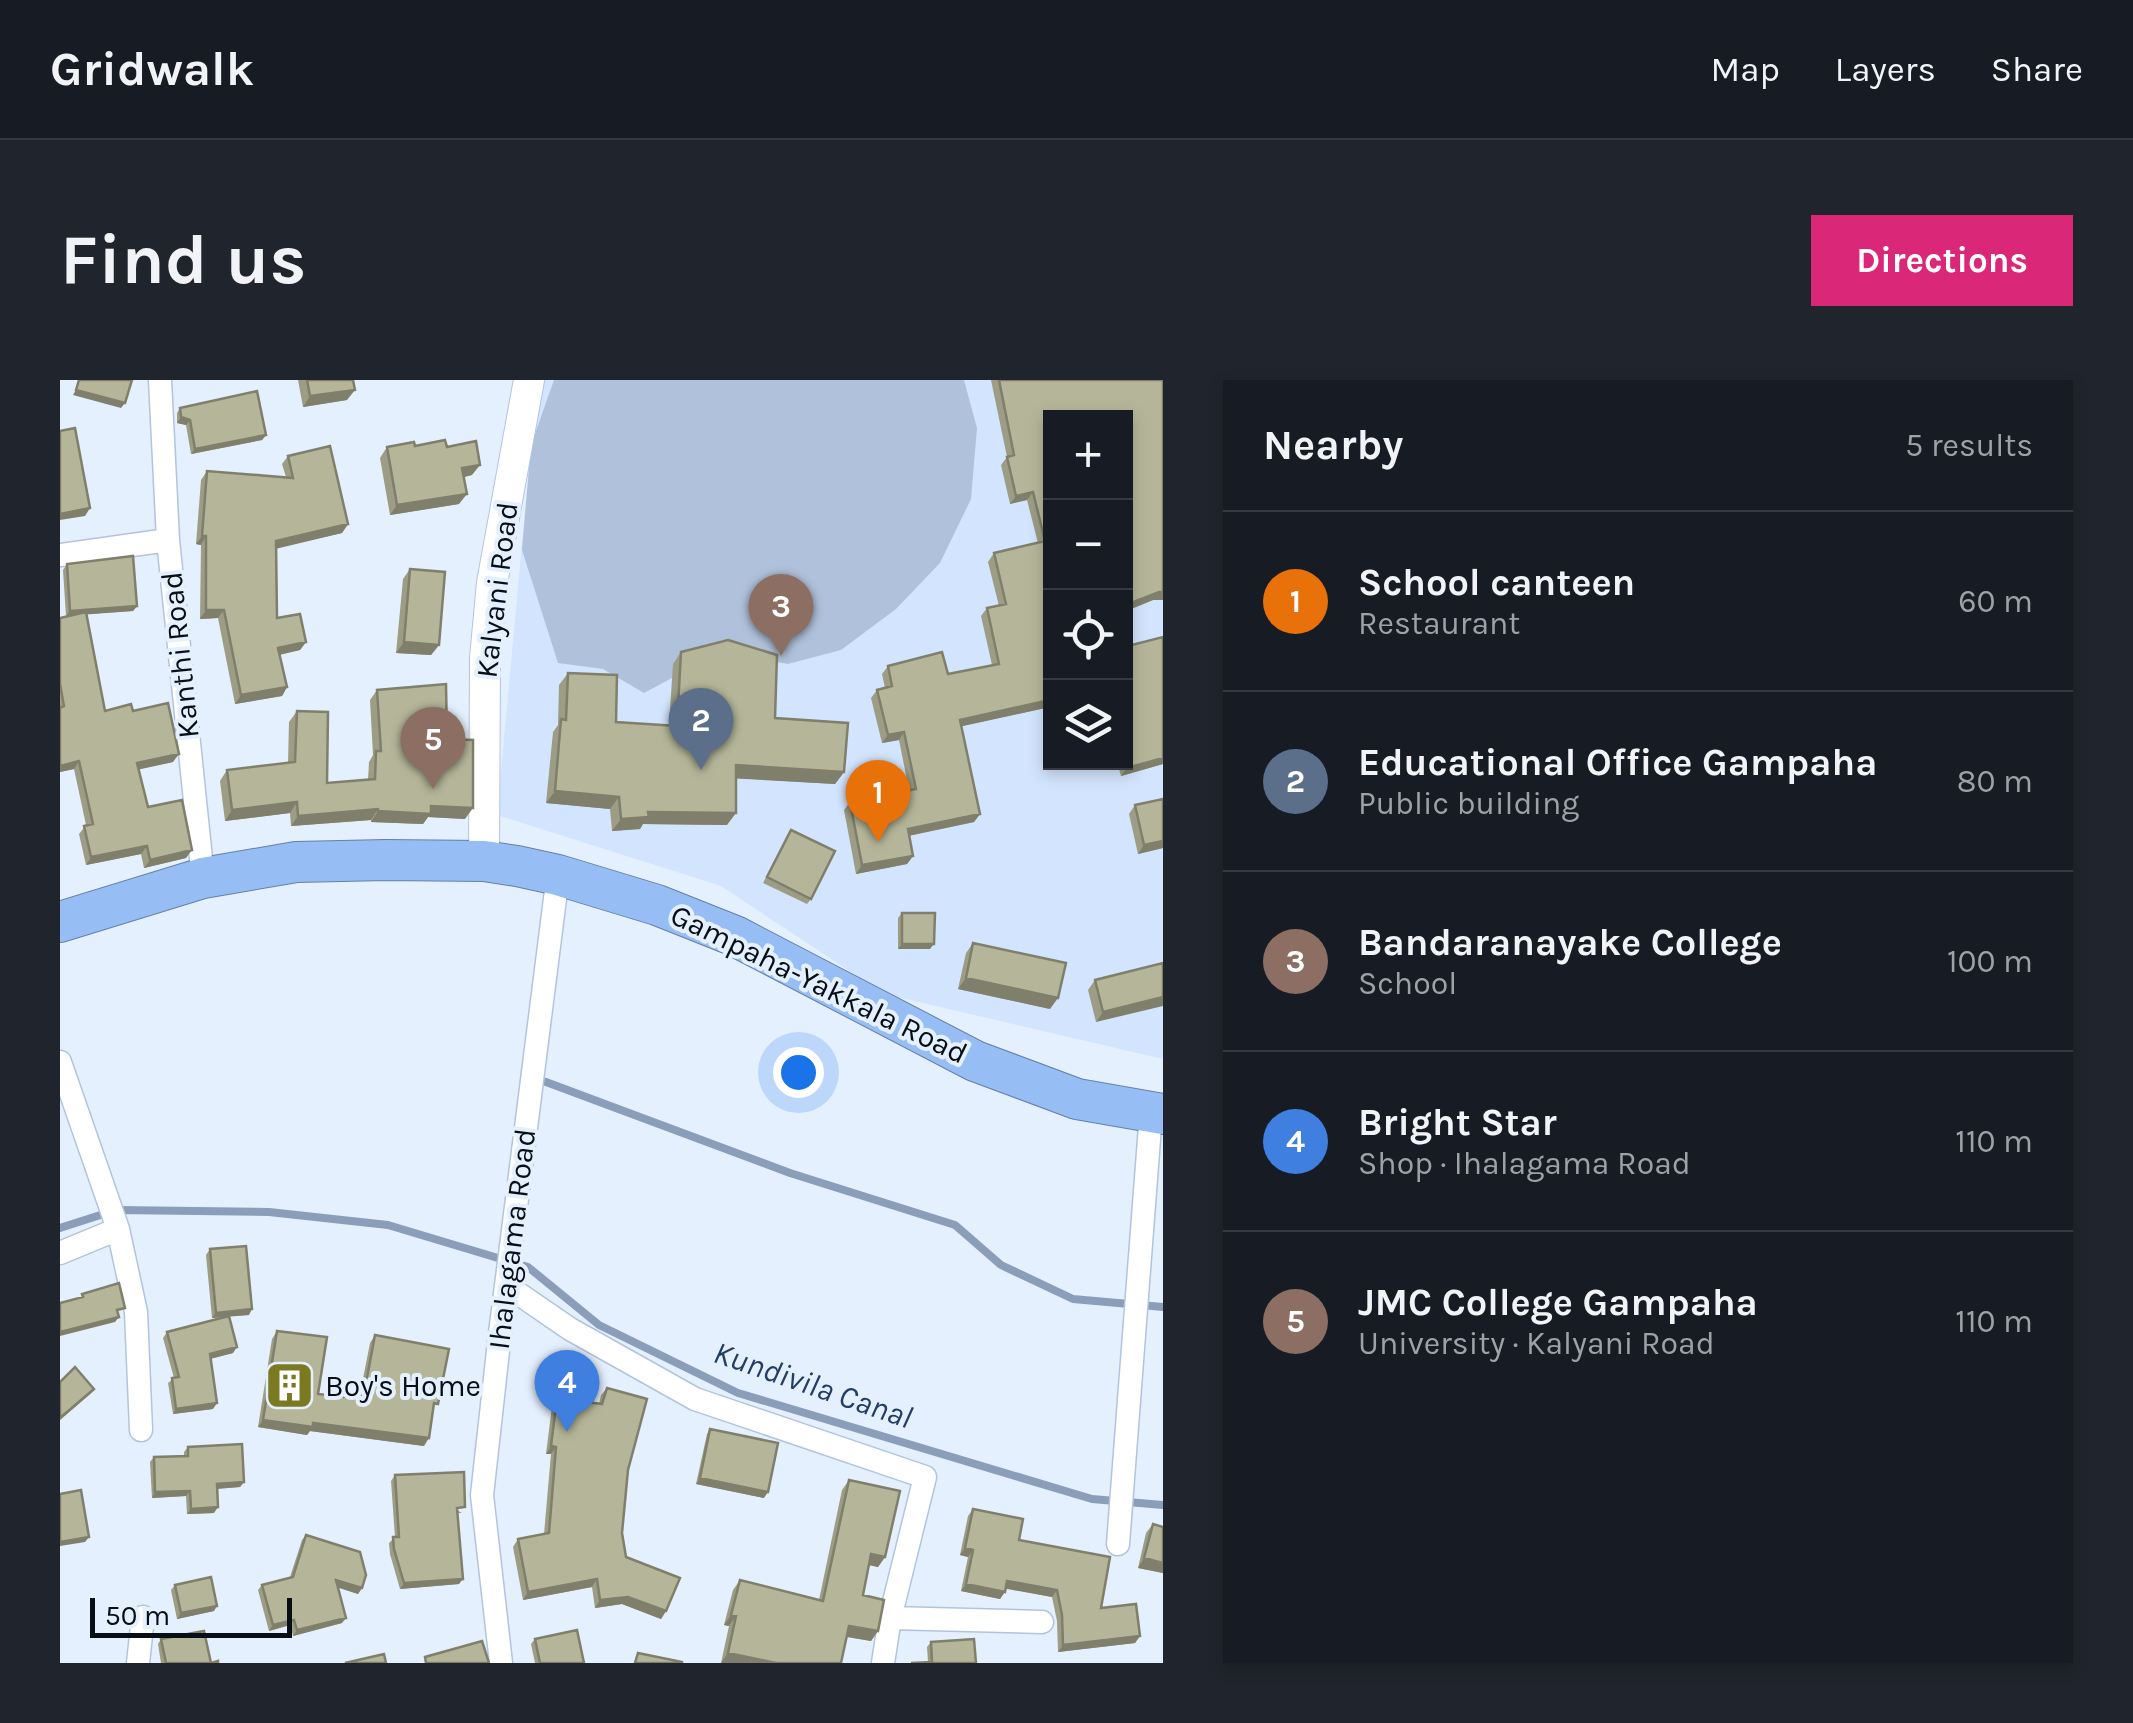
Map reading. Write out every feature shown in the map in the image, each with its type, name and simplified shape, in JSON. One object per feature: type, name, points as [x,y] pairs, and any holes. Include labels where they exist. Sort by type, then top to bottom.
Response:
[{"type":"highway","name":"Gampaha-Yakkala Road","points":[[60,922],[203,878],[296,862],[484,861],[517,866],[700,920],[975,1061],[1077,1100],[1157,1114]]},
{"type":"street","points":[[160,380],[168,540]]},
{"type":"street","name":"Kalyani Road","points":[[484,861],[484,658],[492,582],[529,380]]},
{"type":"street","name":"Kanthi Road","points":[[60,555],[168,540],[203,878]]},
{"type":"street","name":"Ihalagama Road","points":[[501,1663],[482,1495],[558,875]]},
{"type":"street","points":[[60,1062],[118,1229],[136,1312],[141,1430]]},
{"type":"street","points":[[1118,1544],[1157,1114]]},
{"type":"street","points":[[60,1253],[118,1229]]},
{"type":"street","points":[[506,1285],[570,1328],[695,1399],[925,1477],[890,1618],[883,1663]]},
{"type":"street","points":[[138,1663],[143,1617]]},
{"type":"street","points":[[890,1618],[1042,1622]]},
{"type":"shaded area","points":[[537,380],[1163,380],[1163,1059],[884,994],[721,886],[497,815]]},
{"type":"shaded area","points":[[554,380],[964,380],[977,428],[971,499],[940,563],[896,609],[841,650],[788,664],[720,652],[644,693],[603,669],[558,663],[522,550],[531,445]]},
{"type":"building","points":[[79,380],[132,380],[125,403],[76,390]]},
{"type":"building","points":[[307,380],[353,380],[355,390],[310,396]]},
{"type":"building","points":[[999,380],[1163,380],[1163,592],[1133,602],[1133,410],[1043,410],[1043,533],[1033,492],[1016,496],[1007,457],[1014,455]]},
{"type":"building","points":[[257,391],[266,435],[195,449],[190,420],[181,417],[180,408]]},
{"type":"building","points":[[75,428],[90,508],[60,514],[60,431]]},
{"type":"building","points":[[445,440],[447,447],[476,441],[480,465],[462,468],[467,494],[397,505],[387,447]]},
{"type":"building","points":[[330,446],[348,524],[276,541],[277,618],[300,614],[306,642],[278,648],[287,687],[241,695],[224,610],[206,610],[206,536],[202,536],[207,471],[293,478],[288,456]]},
{"type":"building","points":[[1043,541],[1043,702],[960,720],[980,814],[908,829],[913,856],[862,865],[850,802],[916,789],[904,732],[888,735],[877,690],[892,686],[888,666],[942,652],[948,674],[999,664],[987,608],[1006,604],[994,553]]},
{"type":"building","points":[[133,556],[137,606],[70,611],[67,564]]},
{"type":"building","points":[[410,569],[445,572],[439,645],[404,642]]},
{"type":"building","points":[[86,612],[105,711],[131,704],[133,711],[168,703],[179,754],[137,763],[148,807],[182,800],[192,850],[150,860],[147,846],[91,857],[84,826],[93,824],[79,761],[60,766],[60,708],[64,706],[60,618]]},
{"type":"building","points":[[1163,637],[1163,758],[1133,766],[1133,645]]},
{"type":"building","points":[[728,640],[777,655],[775,718],[848,723],[844,772],[736,765],[736,813],[648,812],[649,817],[621,819],[619,797],[555,791],[561,719],[566,720],[568,673],[617,675],[616,722],[677,726],[681,652]]},
{"type":"building","points":[[446,684],[447,739],[473,740],[473,808],[431,806],[431,814],[378,809],[298,816],[297,802],[232,810],[227,770],[295,762],[297,711],[328,712],[327,783],[375,779],[376,751],[381,751],[377,690]]},
{"type":"building","points":[[1163,799],[1163,841],[1144,845],[1135,805]]},
{"type":"building","points":[[791,830],[835,851],[811,899],[767,877]]},
{"type":"building","points":[[902,913],[935,913],[934,944],[902,944]]},
{"type":"building","points":[[973,943],[1066,963],[1058,998],[966,978]]},
{"type":"building","points":[[1163,963],[1163,997],[1103,1012],[1095,980]]},
{"type":"building","points":[[246,1246],[252,1309],[216,1313],[210,1249]]},
{"type":"building","points":[[119,1283],[125,1308],[117,1310],[119,1317],[60,1332],[60,1303]]},
{"type":"building","points":[[229,1316],[237,1347],[210,1354],[217,1403],[176,1409],[172,1378],[179,1377],[167,1332]]},
{"type":"building","points":[[277,1331],[327,1337],[318,1394],[363,1399],[375,1335],[449,1349],[429,1438],[263,1420]]},
{"type":"building","points":[[75,1367],[94,1389],[60,1418],[60,1382]]},
{"type":"building","points":[[607,1388],[647,1399],[628,1470],[622,1533],[626,1557],[680,1578],[666,1611],[628,1597],[600,1600],[597,1579],[528,1592],[518,1539],[549,1533],[556,1447],[551,1446],[557,1398],[602,1404]]},
{"type":"building","points":[[710,1429],[778,1443],[768,1492],[700,1478]]},
{"type":"building","points":[[242,1444],[244,1482],[217,1484],[218,1507],[191,1509],[190,1491],[155,1492],[154,1457],[188,1456],[188,1447]]},
{"type":"building","points":[[464,1472],[465,1507],[457,1508],[463,1579],[404,1583],[393,1537],[399,1537],[395,1475]]},
{"type":"building","points":[[849,1480],[900,1491],[885,1557],[871,1554],[863,1595],[884,1600],[878,1631],[849,1626],[841,1663],[776,1663],[728,1653],[736,1616],[731,1615],[740,1580],[823,1601]]},
{"type":"building","points":[[81,1490],[89,1537],[60,1542],[60,1494]]},
{"type":"building","points":[[973,1509],[1023,1519],[1019,1540],[1110,1557],[1101,1608],[1136,1604],[1140,1636],[1063,1645],[1057,1590],[1007,1581],[1005,1592],[966,1584],[973,1550],[965,1548]]},
{"type":"building","points":[[1153,1524],[1163,1527],[1163,1563],[1144,1558]]},
{"type":"building","points":[[306,1535],[360,1552],[366,1575],[362,1588],[336,1580],[346,1618],[297,1630],[294,1620],[273,1625],[262,1585],[293,1577]]},
{"type":"building","points":[[211,1577],[217,1606],[181,1613],[175,1585]]},
{"type":"building","points":[[577,1630],[584,1663],[540,1663],[535,1639]]},
{"type":"building","points":[[204,1631],[211,1663],[166,1663],[161,1639]]},
{"type":"building","points":[[974,1639],[976,1663],[911,1663],[932,1662],[931,1642]]},
{"type":"building","points":[[482,1641],[489,1663],[426,1663],[425,1657]]},
{"type":"building","points":[[638,1653],[682,1662],[682,1663],[635,1663]]},
{"type":"building","points":[[384,1654],[386,1663],[345,1663]]},
{"type":"waterway","points":[[546,1082],[790,1173],[955,1225],[1001,1265],[1073,1299],[1163,1307]]},
{"type":"waterway","name":"Kundivila Canal","points":[[60,1228],[116,1210],[269,1212],[388,1225],[528,1267],[599,1325],[738,1393],[1092,1499],[1163,1505]]},
{"type":"place","name":"Bandaranayake College","points":[[781,656]]},
{"type":"place","name":"Educational Office Gampaha","points":[[701,770]]},
{"type":"place","name":"JMC College Gampaha","points":[[433,789]]},
{"type":"place","name":"School canteen","points":[[878,842]]},
{"type":"place","name":"Boy's Home","points":[[290,1386]]},
{"type":"place","name":"Bright Star","points":[[567,1432]]}]
